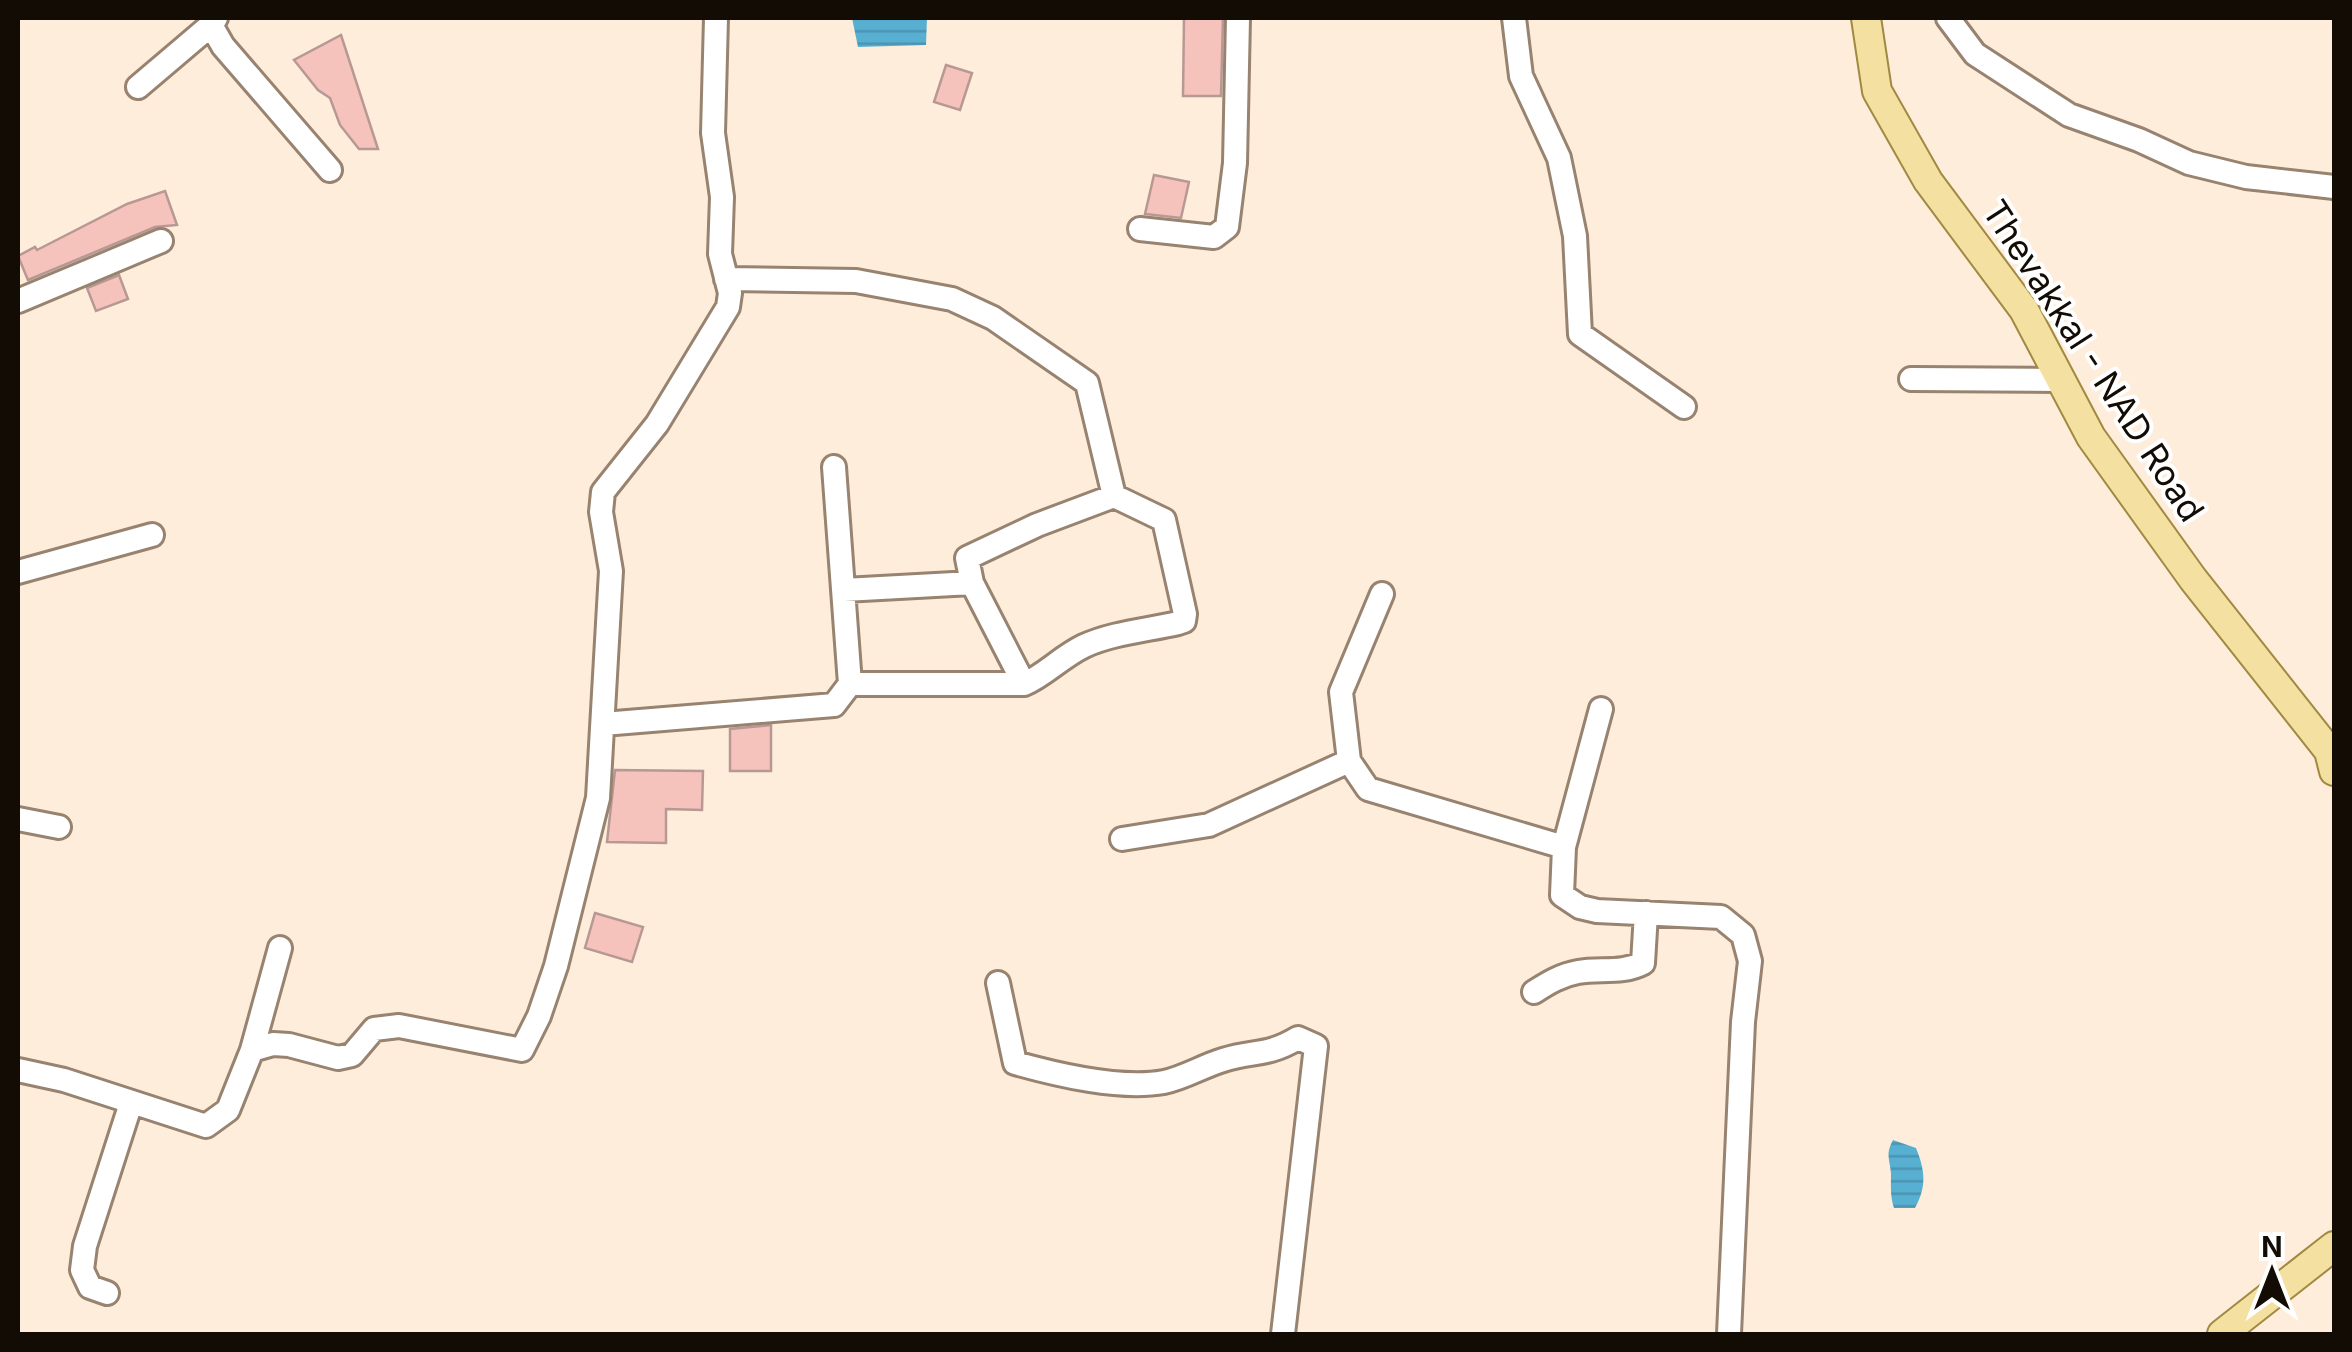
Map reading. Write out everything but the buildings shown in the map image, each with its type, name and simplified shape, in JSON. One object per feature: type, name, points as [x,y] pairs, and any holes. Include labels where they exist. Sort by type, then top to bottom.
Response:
[{"type":"main road","name":"Thevakkal - NAD Road","points":[[1866,18],[1878,91],[1928,181],[2024,310],[2091,437],[2192,579],[2329,750],[2334,772]]},
{"type":"main road","points":[[2222,1334],[2334,1246]]},
{"type":"street","points":[[252,1050],[273,1044],[338,1058],[352,1056],[374,1029],[399,1026],[522,1050],[539,1016],[556,966],[598,798],[611,571],[600,512],[603,492],[657,424],[728,307],[720,254],[722,197],[713,134],[716,18]]},
{"type":"street","points":[[1140,229],[1214,237],[1227,227],[1235,163],[1238,18]]},
{"type":"street","points":[[1514,18],[1520,76],[1558,158],[1575,236],[1580,334],[1684,407]]},
{"type":"street","points":[[1948,18],[1975,54],[2069,115],[2189,163],[2246,176],[2334,187]]},
{"type":"street","points":[[138,87],[214,22],[223,46],[330,170]]},
{"type":"street","points":[[18,301],[161,241]]},
{"type":"street","points":[[726,279],[856,281],[952,300],[993,318],[1087,383],[1114,496]]},
{"type":"street","points":[[1911,378],[2059,380]]},
{"type":"street","points":[[603,724],[834,705],[850,684],[834,466]]},
{"type":"street","points":[[850,684],[1024,684],[1090,643],[1184,621],[1186,614],[1164,520],[1114,496],[1036,525],[967,558],[972,583],[1024,684]]},
{"type":"street","points":[[18,572],[152,535]]},
{"type":"street","points":[[844,590],[972,583]]},
{"type":"street","points":[[1382,594],[1341,692],[1349,761],[1368,789],[1564,847]]},
{"type":"street","points":[[1601,710],[1564,847],[1562,895],[1580,907],[1596,910],[1721,916],[1743,935],[1750,960],[1743,1022],[1729,1334]]},
{"type":"street","points":[[1122,838],[1209,826],[1349,761]]},
{"type":"street","points":[[18,819],[59,827]]},
{"type":"street","points":[[1534,992],[1555,978],[1630,969],[1642,963],[1646,913]]},
{"type":"street","points":[[18,1070],[64,1080],[206,1126],[228,1110],[252,1050],[280,948]]},
{"type":"street","points":[[998,984],[1016,1063],[1052,1073],[1116,1082],[1164,1082],[1226,1058],[1276,1052],[1298,1038],[1316,1046],[1283,1334]]},
{"type":"street","points":[[107,1293],[90,1287],[82,1270],[85,1246],[131,1103]]},
{"type":"water","points":[[852,18],[927,18],[926,45],[858,47]]},
{"type":"water","points":[[1893,1140],[1916,1148],[1919,1156],[1923,1185],[1915,1208],[1894,1208],[1889,1157]]}]
